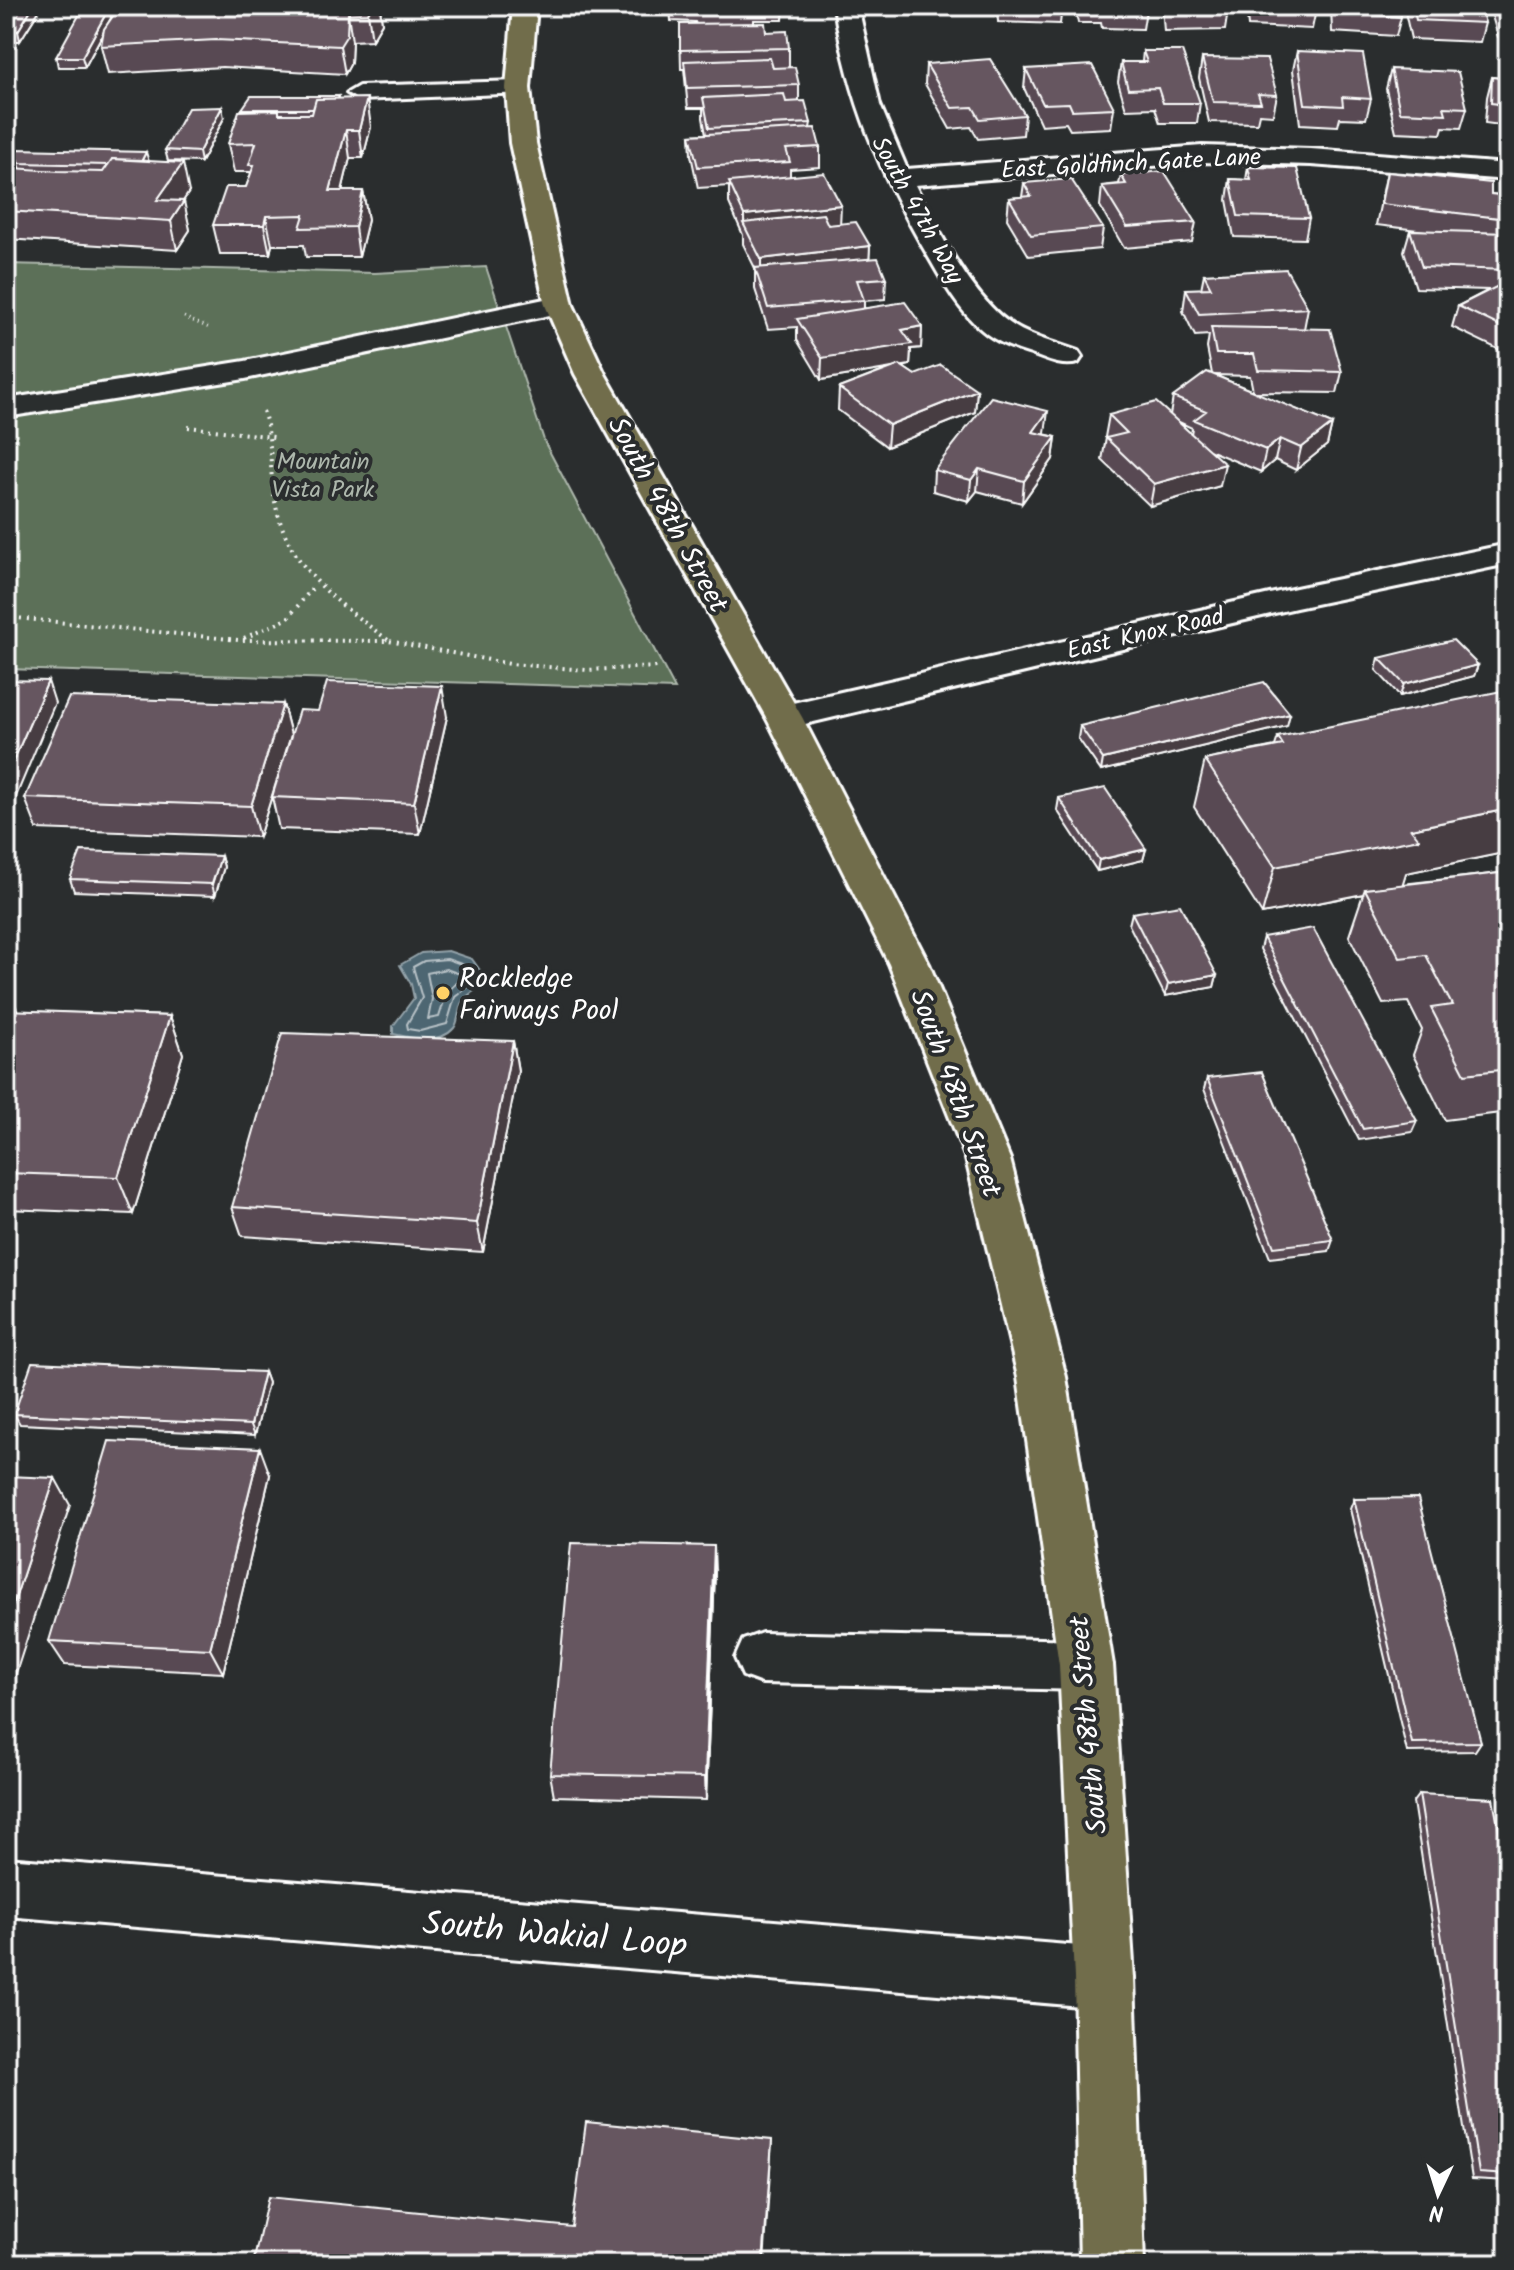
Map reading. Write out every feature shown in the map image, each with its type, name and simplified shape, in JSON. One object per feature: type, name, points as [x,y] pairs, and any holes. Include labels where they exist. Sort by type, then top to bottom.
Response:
[{"type":"main road","name":"South 48th Street","points":[[525,6],[518,88],[523,143],[559,305],[590,374],[784,717],[909,964],[988,1159],[1042,1377],[1086,1665],[1104,1978],[1112,2264]]},
{"type":"street","name":"South 47th Way","points":[[846,6],[866,107],[897,178],[967,297],[1004,332],[1067,357]]},
{"type":"street","points":[[359,93],[518,88]]},
{"type":"street","name":"East Goldfinch Gate Lane","points":[[897,178],[1202,154],[1299,156],[1508,172]]},
{"type":"street","points":[[6,408],[245,370],[559,305]]},
{"type":"street","name":"East Knox Road","points":[[784,717],[1296,598],[1508,554]]},
{"type":"street","points":[[762,1658],[1086,1665]]},
{"type":"street","name":"South Wakial Loop","points":[[6,1887],[1104,1978]]},
{"type":"path","points":[[260,405],[274,437],[273,493],[282,538],[315,585],[389,641]]},
{"type":"path","points":[[239,640],[287,619],[315,585]]},
{"type":"path","points":[[6,617],[239,640],[389,641],[510,664],[587,670],[658,667]]},
{"type":"green space","name":"Mountain Vista Park","points":[[6,264],[375,273],[486,267],[545,443],[675,689],[6,669]]},
{"type":"water","name":"Rockledge Fairways Pool","points":[[448,951],[472,959],[484,976],[479,986],[461,1004],[456,1026],[441,1037],[417,1038],[393,1034],[393,1026],[414,998],[411,984],[400,965],[421,953]]},
{"type":"building","points":[[6,6],[33,6],[18,31],[6,31]]},
{"type":"building","points":[[120,6],[372,6],[368,13],[348,14],[347,35],[340,46],[216,40],[101,46],[104,29]]},
{"type":"building","points":[[696,6],[754,6],[754,11],[695,10]]},
{"type":"building","points":[[1104,6],[1145,6],[1146,10],[1105,9]]},
{"type":"building","points":[[1166,6],[1228,6],[1228,10],[1167,12]]},
{"type":"building","points":[[1316,6],[1316,10],[1252,7]]},
{"type":"building","points":[[1336,6],[1400,6],[1401,17],[1336,12]]},
{"type":"building","points":[[1413,6],[1480,6],[1485,23],[1416,20]]},
{"type":"building","points":[[1500,6],[1508,6],[1508,19],[1503,18]]},
{"type":"building","points":[[83,8],[109,8],[82,57],[56,57]]},
{"type":"building","points":[[765,23],[766,32],[787,31],[789,48],[680,50],[680,24]]},
{"type":"building","points":[[1143,51],[1182,51],[1200,103],[1163,103],[1158,88],[1128,89],[1121,62],[1147,62]]},
{"type":"building","points":[[1297,51],[1363,54],[1371,99],[1342,97],[1343,106],[1305,104]]},
{"type":"building","points":[[770,58],[773,68],[795,67],[799,85],[687,88],[684,61]]},
{"type":"building","points":[[1202,58],[1267,59],[1277,95],[1258,94],[1261,103],[1213,102]]},
{"type":"building","points":[[990,59],[1025,115],[980,119],[973,107],[952,108],[926,64]]},
{"type":"building","points":[[1092,65],[1114,108],[1072,110],[1069,103],[1043,104],[1026,69]]},
{"type":"building","points":[[1391,69],[1458,72],[1467,108],[1444,107],[1446,114],[1400,112]]},
{"type":"building","points":[[1492,77],[1508,79],[1508,105],[1491,103]]},
{"type":"building","points":[[784,94],[786,102],[805,101],[811,123],[709,128],[703,98]]},
{"type":"building","points":[[251,96],[339,96],[338,99],[316,99],[313,109],[242,109]]},
{"type":"building","points":[[367,98],[359,130],[346,130],[330,191],[363,191],[355,227],[300,228],[304,215],[266,216],[264,225],[213,225],[226,187],[246,187],[254,165],[249,165],[256,143],[228,144],[239,111],[279,110],[279,114],[312,114],[316,99]]},
{"type":"building","points":[[222,107],[199,152],[165,150],[188,108]]},
{"type":"building","points":[[815,128],[820,147],[786,149],[790,162],[698,167],[690,135]]},
{"type":"building","points":[[16,149],[146,152],[142,160],[112,159],[108,165],[19,163],[10,159]]},
{"type":"building","points":[[6,159],[18,160],[11,168],[58,171],[103,172],[112,159],[183,163],[157,200],[184,201],[171,221],[6,211]]},
{"type":"building","points":[[1248,167],[1297,168],[1309,218],[1238,216],[1230,179],[1251,180]]},
{"type":"building","points":[[1164,171],[1196,222],[1127,227],[1102,186],[1126,184],[1121,175]]},
{"type":"building","points":[[1387,172],[1491,183],[1491,194],[1508,196],[1508,219],[1381,204]]},
{"type":"building","points":[[824,173],[841,205],[744,215],[729,182]]},
{"type":"building","points":[[1071,179],[1103,228],[1031,235],[1009,198],[1031,196],[1024,183]]},
{"type":"building","points":[[823,214],[828,225],[856,222],[870,246],[761,259],[743,223]]},
{"type":"building","points":[[1410,230],[1508,233],[1508,270],[1422,267]]},
{"type":"building","points":[[878,258],[886,278],[857,280],[864,300],[768,308],[755,268]]},
{"type":"building","points":[[1286,269],[1308,308],[1199,314],[1186,289],[1211,288],[1204,274]]},
{"type":"building","points":[[1508,281],[1508,330],[1458,306]]},
{"type":"building","points":[[905,302],[922,326],[902,330],[912,344],[822,358],[797,319]]},
{"type":"building","points":[[1211,327],[1330,329],[1342,372],[1258,370],[1254,354],[1216,354]]},
{"type":"building","points":[[900,365],[915,375],[941,365],[977,390],[889,425],[839,388]]},
{"type":"building","points":[[1207,372],[1332,424],[1301,448],[1280,439],[1266,450],[1194,420],[1206,411],[1173,397]]},
{"type":"building","points":[[991,397],[1048,411],[1033,432],[1056,437],[1024,481],[979,469],[971,480],[934,470]]},
{"type":"building","points":[[1156,402],[1225,464],[1154,484],[1106,438],[1127,433],[1109,415]]},
{"type":"building","points":[[1453,640],[1478,665],[1404,684],[1379,658]]},
{"type":"building","points":[[6,680],[48,681],[6,778]]},
{"type":"building","points":[[327,682],[442,686],[414,803],[272,797],[299,710],[318,711]]},
{"type":"building","points":[[1264,682],[1290,714],[1103,759],[1080,726]]},
{"type":"building","points":[[1506,690],[1508,809],[1411,829],[1419,839],[1275,867],[1205,760],[1283,745],[1278,737]]},
{"type":"building","points":[[69,697],[283,704],[251,806],[25,798]]},
{"type":"building","points":[[1105,788],[1146,849],[1099,860],[1059,798]]},
{"type":"building","points":[[81,851],[221,856],[212,884],[70,879]]},
{"type":"building","points":[[1508,872],[1508,1069],[1465,1074],[1431,1008],[1452,1005],[1426,955],[1400,958],[1365,889]]},
{"type":"building","points":[[1180,905],[1217,975],[1168,984],[1132,913]]},
{"type":"building","points":[[1313,928],[1417,1121],[1363,1129],[1263,937]]},
{"type":"building","points":[[6,1010],[170,1016],[118,1177],[6,1173]]},
{"type":"building","points":[[282,1033],[513,1041],[477,1223],[232,1207]]},
{"type":"building","points":[[1262,1072],[1333,1240],[1274,1247],[1207,1078]]},
{"type":"building","points":[[32,1362],[264,1372],[251,1425],[14,1414]]},
{"type":"building","points":[[109,1441],[260,1448],[210,1649],[49,1641]]},
{"type":"building","points":[[6,1476],[55,1478],[6,1626]]},
{"type":"building","points":[[1418,1498],[1481,1742],[1412,1743],[1354,1499]]},
{"type":"building","points":[[571,1543],[714,1546],[705,1777],[550,1774]]},
{"type":"building","points":[[1419,1794],[1493,1798],[1508,1878],[1508,2175],[1479,2173]]},
{"type":"building","points":[[586,2122],[772,2140],[763,2264],[253,2264],[268,2197],[572,2227]]},
{"type":"building","points":[[1488,2257],[1508,2259],[1508,2264],[1489,2264]]},
{"type":"place","name":"Rockledge Fairways Pool","points":[[443,993]]}]
